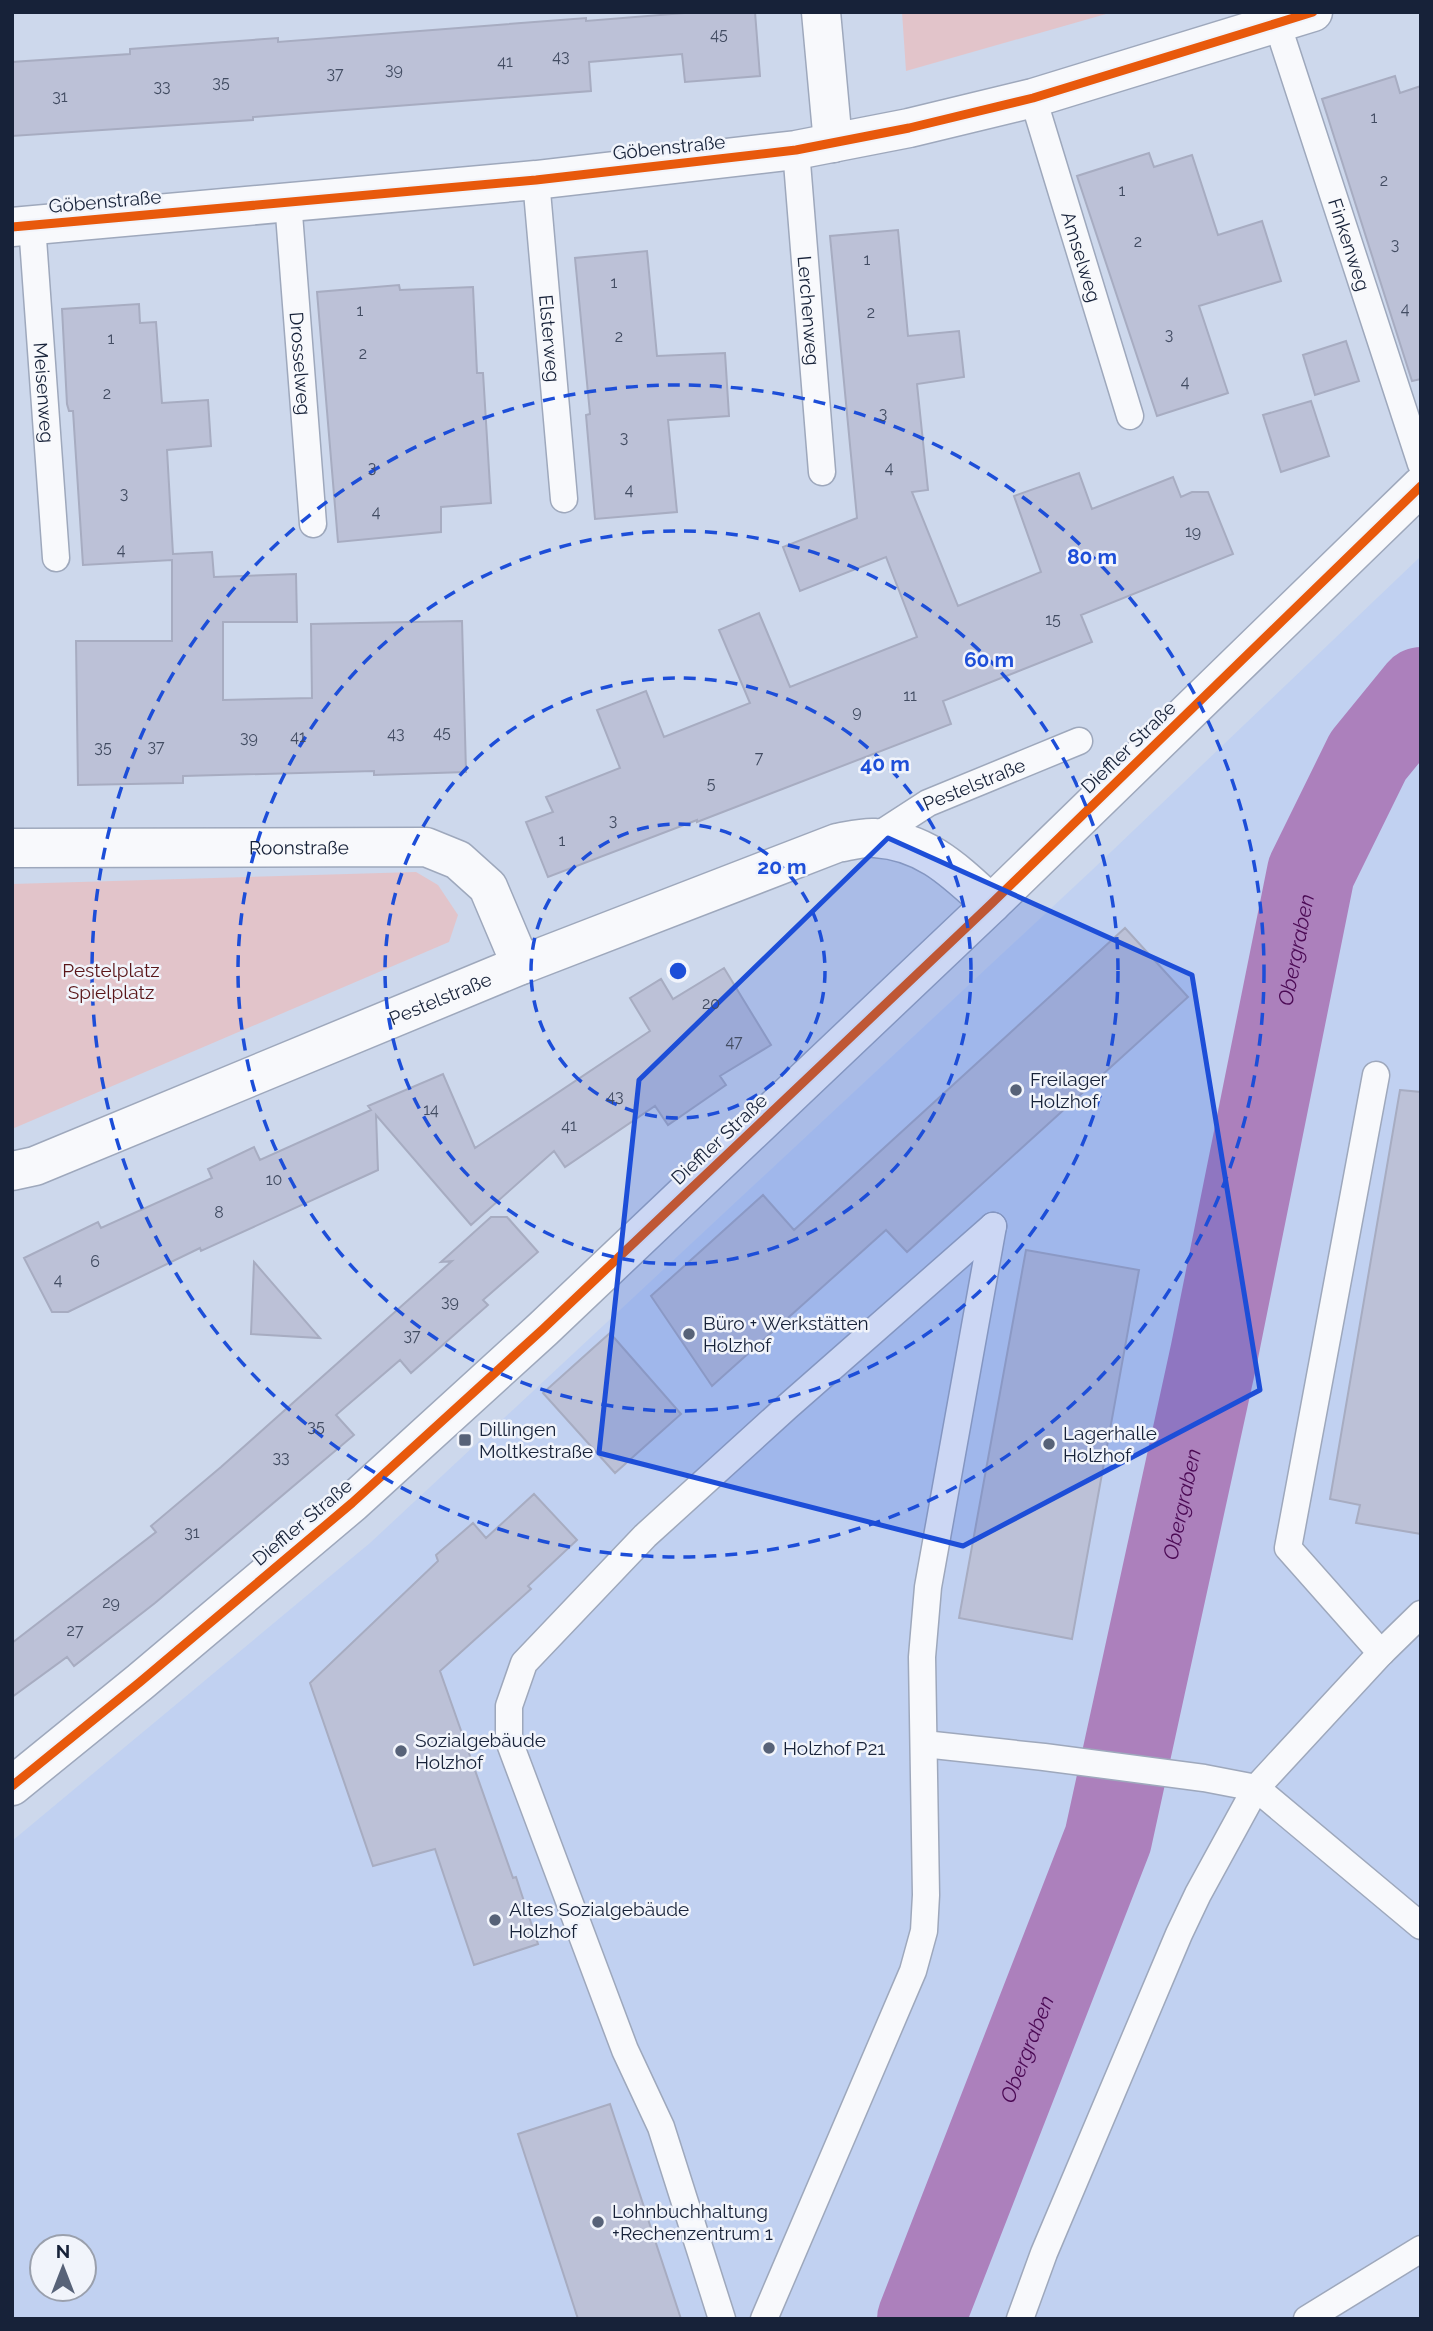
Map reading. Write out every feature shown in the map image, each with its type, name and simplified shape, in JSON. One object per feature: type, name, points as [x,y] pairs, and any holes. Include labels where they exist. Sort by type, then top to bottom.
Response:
[{"type":"street","points":[[821,12],[833,143]]},
{"type":"street","name":"Göbenstraße","points":[[22,226],[536,180],[796,150],[909,128],[1033,98],[1312,12]]},
{"type":"street","name":"Dieffler Straße","points":[[12,1786],[140,1682],[362,1494],[544,1329],[991,904],[1421,486]]},
{"type":"street","name":"Pestelstraße","points":[[12,1171],[35,1166],[521,965],[837,843],[874,838],[908,843],[946,862],[991,904]]},
{"type":"street","name":"Roonstraße","points":[[12,848],[426,847],[458,860],[488,887],[521,965]]},
{"type":"lane","name":"Finkenweg","points":[[1277,23],[1421,464]]},
{"type":"lane","name":"Amselweg","points":[[1033,98],[1130,416]]},
{"type":"lane","name":"Lerchenweg","points":[[796,150],[822,472]]},
{"type":"lane","name":"Elsterweg","points":[[536,180],[564,499]]},
{"type":"lane","name":"Drosselweg","points":[[288,201],[313,524]]},
{"type":"lane","name":"Meisenweg","points":[[22,226],[56,558]]},
{"type":"lane","name":"Pestelstraße","points":[[874,838],[928,803],[1079,741]]},
{"type":"lane","points":[[1376,1075],[1288,1548],[1381,1653]]},
{"type":"lane","points":[[722,2319],[661,2127],[625,2050],[509,1741],[509,1706],[524,1663],[645,1536],[993,1226],[928,1587],[922,1657],[924,1931],[913,1971],[764,2319]]},
{"type":"lane","points":[[1020,2319],[1044,2253],[1179,1934],[1256,1788],[1381,1653],[1421,1614]]},
{"type":"lane","points":[[924,1744],[1204,1778],[1256,1788],[1421,1926]]},
{"type":"lane","points":[[1307,2319],[1421,2249]]},
{"type":"highlighted area","points":[[888,838],[1192,975],[1260,1390],[963,1546],[599,1453],[639,1080]]},
{"type":"shaded area","points":[[1421,556],[1421,2319],[12,2319],[12,1841],[370,1543],[1091,871]]},
{"type":"green space","points":[[902,12],[1113,12],[906,71]]},
{"type":"green space","name":"Pestelplatz Spielplatz","points":[[416,872],[438,885],[458,915],[449,942],[12,1129],[12,884]]},
{"type":"building","points":[[697,12],[755,12],[760,76],[685,82],[682,54],[589,62],[591,91],[253,117],[253,120],[12,136],[12,62],[130,54],[130,49],[278,38],[278,42]]},
{"type":"building","points":[[1395,76],[1400,93],[1421,86],[1421,379],[1412,381],[1322,99]]},
{"type":"building","points":[[1149,153],[1154,167],[1192,155],[1218,235],[1262,221],[1281,281],[1199,306],[1228,393],[1157,416],[1077,176]]},
{"type":"building","points":[[898,230],[908,336],[959,331],[964,377],[917,384],[928,490],[912,492],[958,606],[1041,572],[1014,496],[1079,473],[1092,509],[1173,477],[1181,497],[1192,492],[1208,492],[1233,554],[1081,615],[1092,642],[943,701],[951,724],[548,877],[526,822],[553,812],[546,797],[620,768],[597,710],[646,691],[664,737],[750,703],[719,630],[759,613],[790,687],[917,637],[886,557],[800,591],[783,547],[857,518],[830,236]]},
{"type":"building","points":[[647,251],[657,356],[725,353],[729,416],[668,420],[677,512],[595,519],[586,415],[590,414],[575,258]]},
{"type":"building","points":[[399,285],[400,290],[473,287],[477,373],[483,373],[491,503],[441,507],[441,532],[338,542],[317,292]]},
{"type":"building","points":[[139,304],[140,323],[156,322],[162,403],[208,400],[211,446],[167,450],[173,554],[212,552],[214,577],[296,574],[297,622],[223,622],[223,700],[312,698],[311,624],[462,621],[466,772],[374,775],[374,771],[183,776],[183,783],[78,785],[76,641],[172,641],[172,560],[83,565],[73,411],[69,411],[67,404],[62,309]]},
{"type":"building","points":[[1346,341],[1359,381],[1315,395],[1303,355]]},
{"type":"building","points":[[1311,401],[1329,456],[1281,472],[1263,415]]},
{"type":"building","name":"Freilager Holzhof","points":[[1125,928],[1188,997],[907,1252],[886,1230],[712,1386],[651,1296],[763,1195],[794,1230]]},
{"type":"building","points":[[724,968],[771,1045],[720,1076],[726,1085],[668,1125],[655,1106],[565,1167],[554,1151],[471,1225],[376,1115],[378,1170],[201,1251],[200,1248],[68,1312],[52,1312],[24,1258],[98,1222],[101,1228],[212,1178],[208,1169],[254,1147],[260,1160],[371,1110],[368,1106],[443,1074],[475,1148],[650,1031],[630,998],[661,979],[673,999]]},
{"type":"building","points":[[1400,1090],[1421,1092],[1421,1534],[1356,1523],[1360,1505],[1330,1499]]},
{"type":"building","points":[[491,1217],[507,1217],[538,1252],[483,1300],[488,1305],[411,1373],[400,1360],[336,1415],[354,1435],[155,1603],[74,1666],[67,1657],[12,1697],[12,1643],[156,1532],[151,1526],[452,1261],[441,1262]]},
{"type":"building","name":"Lagerhalle Holzhof","points":[[1026,1250],[1139,1270],[1072,1639],[959,1618]]},
{"type":"building","points":[[254,1262],[320,1338],[251,1334]]},
{"type":"building","points":[[610,1333],[681,1414],[615,1473],[543,1393]]},
{"type":"building","name":"Sozialgebäude Holzhof","points":[[534,1494],[577,1540],[528,1586],[531,1589],[440,1671],[538,1944],[474,1965],[435,1849],[373,1866],[310,1683],[438,1561],[436,1555],[473,1523],[486,1538]]},
{"type":"building","name":"Lohnbuchhaltung +Rechenzentrum 1","points":[[610,2104],[681,2319],[578,2319],[518,2134]]},
{"type":"waterway","name":"Obergraben","points":[[921,2319],[1108,1839],[1214,1354],[1311,872],[1368,756],[1421,691]]},
{"type":"cycle path","points":[[12,227],[536,180],[796,150],[909,128],[1033,98],[1313,12]]},
{"type":"cycle path","points":[[12,1786],[352,1503],[543,1329],[991,904],[1421,486]]},
{"type":"place","name":"Freilager Holzhof","points":[[1016,1090]]},
{"type":"place","name":"Büro + Werkstätten Holzhof","points":[[689,1334]]},
{"type":"place","name":"Dillingen Moltkestraße","points":[[465,1440]]},
{"type":"place","name":"Lagerhalle Holzhof","points":[[1049,1444]]},
{"type":"place","name":"Holzhof P21","points":[[769,1748]]},
{"type":"place","name":"Sozialgebäude Holzhof","points":[[401,1751]]},
{"type":"place","name":"Altes Sozialgebäude Holzhof","points":[[495,1920]]},
{"type":"place","name":"Lohnbuchhaltung +Rechenzentrum 1","points":[[598,2222]]}]
